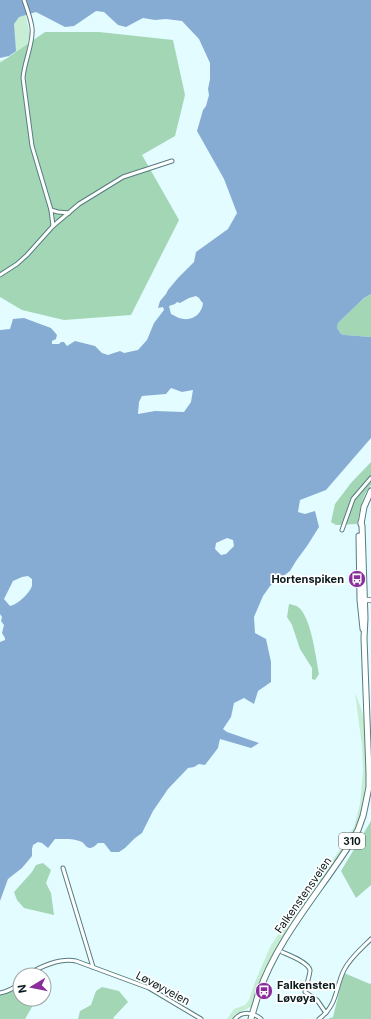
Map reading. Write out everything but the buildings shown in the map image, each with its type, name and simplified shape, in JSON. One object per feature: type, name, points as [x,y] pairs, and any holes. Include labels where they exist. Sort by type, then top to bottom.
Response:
[{"type":"main road","name":"Falkenstensveien","points":[[252,1016],[262,984],[278,951],[290,931],[350,844],[358,830],[363,816],[369,787],[369,773],[359,550],[361,522],[364,507],[371,491]]},
{"type":"street","points":[[24,0],[32,28],[23,78],[32,146],[51,210],[53,226]]},
{"type":"street","points":[[0,275],[12,268],[27,255],[53,226],[79,204],[123,177],[172,160]]},
{"type":"street","points":[[51,210],[69,213]]},
{"type":"street","points":[[342,530],[348,511],[354,499],[371,478]]},
{"type":"street","points":[[362,600],[371,600]]},
{"type":"street","points":[[63,868],[93,967]]},
{"type":"street","points":[[320,1019],[333,1003],[342,976],[349,962],[371,939]]},
{"type":"street","points":[[282,952],[300,960],[308,966],[310,971],[305,992],[317,1000],[326,1013]]},
{"type":"street","name":"Løvøyveien","points":[[45,967],[65,960],[76,961],[149,988],[201,1019]]},
{"type":"street","points":[[0,993],[12,989]]},
{"type":"street","points":[[235,1019],[240,1014],[247,1013],[261,1019]]},
{"type":"green space","points":[[25,13],[30,34],[20,72],[0,95],[0,61],[13,54],[15,37],[13,27],[15,19]]},
{"type":"green space","points":[[45,32],[99,32],[173,40],[185,95],[175,136],[142,155],[179,220],[131,315],[64,320],[22,310],[0,297],[0,63]]},
{"type":"green space","points":[[371,294],[371,337],[341,334],[337,328],[338,323],[364,298]]},
{"type":"green space","points":[[371,462],[371,485],[363,498],[357,524],[336,525],[331,522],[335,504],[351,483]]},
{"type":"green space","points":[[289,604],[297,606],[303,612],[310,628],[319,674],[315,680],[312,679],[312,668],[300,649],[292,625],[287,617]]},
{"type":"green space","points":[[355,693],[365,724],[368,780],[364,805],[359,823],[345,848],[316,890],[312,893],[278,945],[263,975],[252,1006],[236,1014],[231,1019],[227,1019],[234,1009],[245,1005],[249,1000],[271,945],[283,928],[285,921],[304,900],[354,827],[360,804],[363,771],[362,746]]},
{"type":"green space","points":[[371,821],[371,885],[356,898],[341,871]]},
{"type":"green space","points":[[43,863],[51,870],[46,883],[51,893],[54,915],[24,908],[17,900],[14,892],[32,872],[36,865]]},
{"type":"green space","points":[[344,973],[370,984],[371,983],[371,1019],[328,1019],[333,1017]]},
{"type":"green space","points":[[102,987],[119,991],[128,1002],[113,1018],[114,1019],[78,1019],[80,1011],[91,1005],[96,991]]},
{"type":"green space","points":[[12,990],[12,1007],[32,1007],[25,1019],[0,1019],[0,995]]},
{"type":"water","points":[[0,0],[371,0],[371,294],[364,298],[338,323],[337,328],[341,334],[371,337],[371,438],[326,490],[300,500],[298,512],[305,514],[315,511],[319,527],[290,571],[270,586],[263,596],[254,617],[255,633],[266,639],[271,662],[271,682],[258,691],[254,704],[244,698],[234,703],[231,717],[223,729],[227,732],[259,743],[251,748],[220,739],[218,748],[205,765],[199,764],[188,768],[168,789],[153,811],[142,833],[119,852],[111,852],[104,843],[98,843],[89,848],[82,842],[69,839],[55,839],[48,848],[42,843],[38,842],[33,845],[32,856],[22,868],[8,879],[0,901],[0,642],[5,640],[5,638],[2,633],[4,625],[1,621],[2,617],[0,614],[0,330],[10,329],[13,319],[24,318],[51,328],[57,335],[56,339],[52,341],[52,344],[64,342],[67,346],[75,341],[95,346],[102,353],[108,355],[120,351],[124,353],[138,350],[147,340],[154,323],[164,310],[163,307],[158,308],[160,301],[178,278],[194,262],[196,252],[228,229],[237,213],[224,179],[197,131],[209,95],[210,63],[199,39],[182,21],[143,18],[126,27],[118,25],[104,12],[96,11],[74,26],[65,27],[36,12],[19,17],[14,24],[16,51],[9,56],[0,58]],"holes":[[[196,296],[203,303],[201,311],[198,314],[188,319],[179,318],[171,314],[169,306],[177,302],[180,303]],[[171,388],[182,392],[193,390],[191,402],[184,412],[155,411],[138,414],[139,402],[142,396],[166,394]],[[227,538],[233,540],[234,546],[226,554],[221,555],[215,549],[216,543]],[[28,576],[32,579],[32,586],[23,598],[10,606],[4,599],[13,581]]]},
{"type":"place","name":"Hortenspiken","points":[[357,579]]},
{"type":"place","name":"Falkensten Løvøya","points":[[264,991]]}]
